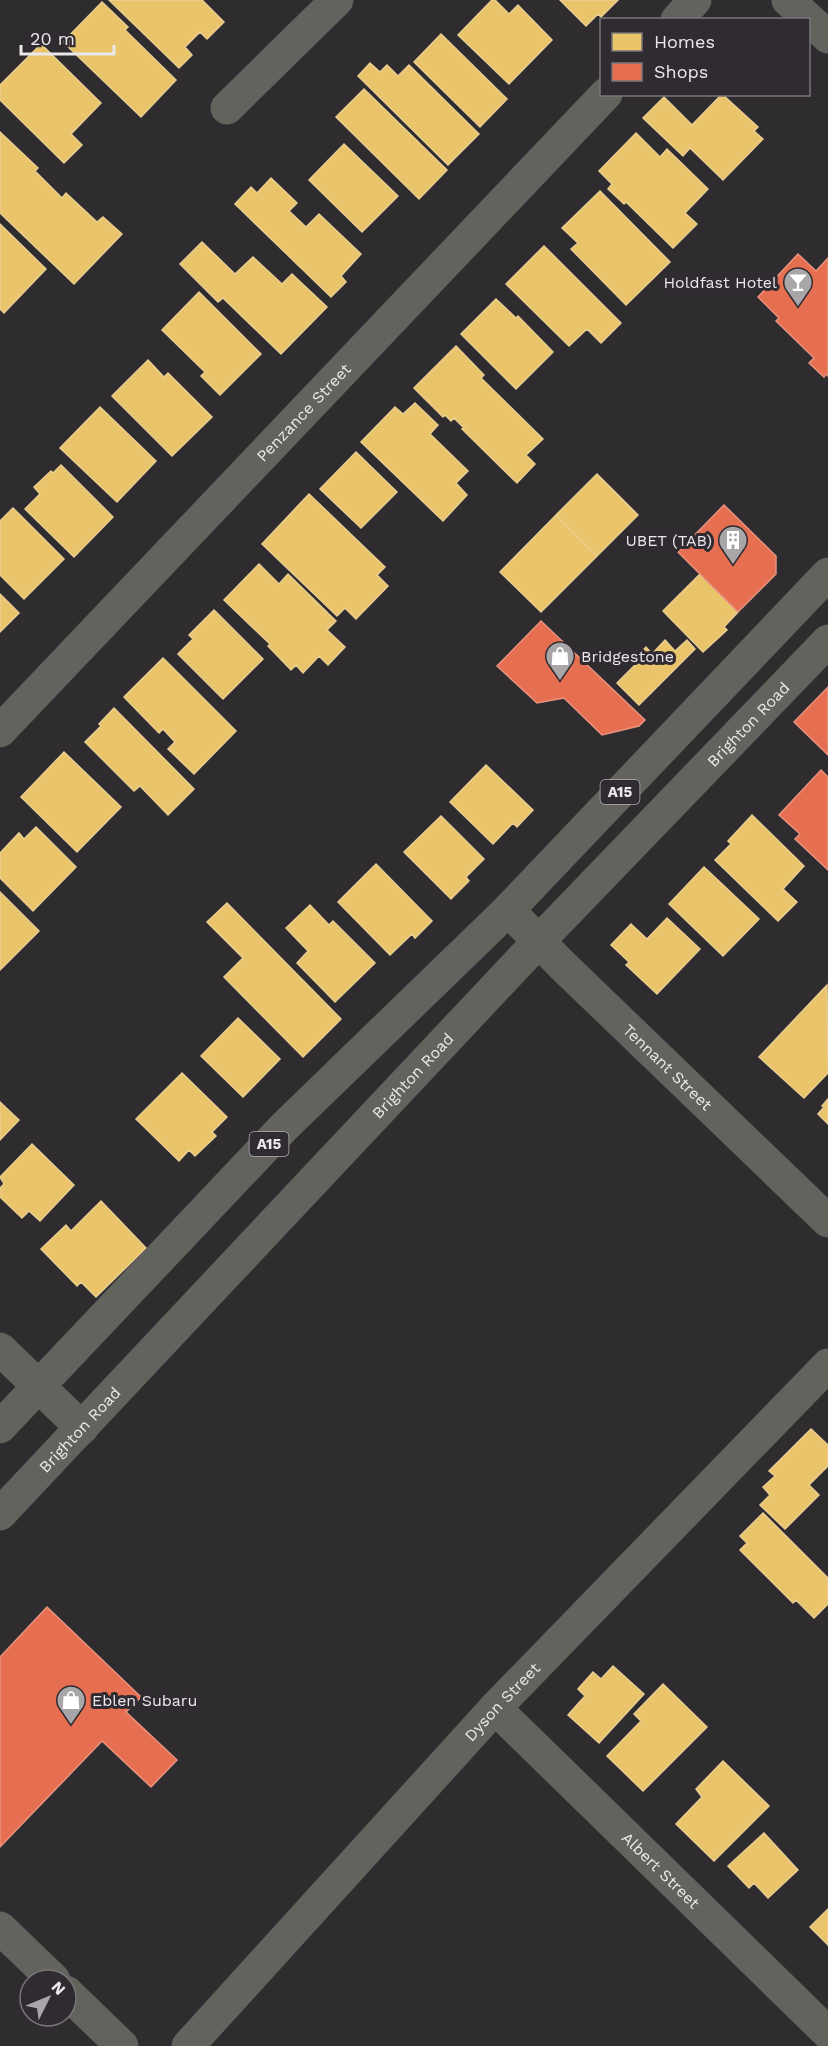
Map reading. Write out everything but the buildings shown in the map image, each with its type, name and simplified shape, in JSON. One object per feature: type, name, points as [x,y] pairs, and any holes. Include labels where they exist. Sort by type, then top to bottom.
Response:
[{"type":"main road","name":"A15","points":[[0,1427],[285,1127],[508,910],[828,574]]},
{"type":"main road","name":"Brighton Road","points":[[0,1514],[538,942],[828,641]]},
{"type":"street","points":[[227,108],[337,0]]},
{"type":"street","points":[[679,18],[695,0]]},
{"type":"street","points":[[789,0],[808,18]]},
{"type":"street","points":[[810,20],[828,37]]},
{"type":"street","name":"Penzance Street","points":[[0,731],[604,96]]},
{"type":"street","name":"Tennant Street","points":[[508,910],[538,942],[828,1221]]},
{"type":"street","points":[[0,1349],[82,1428]]},
{"type":"street","name":"Dyson Street","points":[[188,2046],[495,1708],[828,1365]]},
{"type":"street","name":"Albert Street","points":[[495,1708],[828,2033]]},
{"type":"street","points":[[0,1928],[42,1968]]},
{"type":"street","points":[[78,2004],[122,2046]]},
{"type":"place","name":"Holdfast Hotel","points":[[798,308]]},
{"type":"place","name":"UBET (TAB)","points":[[733,566]]},
{"type":"place","name":"Bridgestone","points":[[560,682]]},
{"type":"place","name":"Eblen Subaru","points":[[71,1726]]}]
